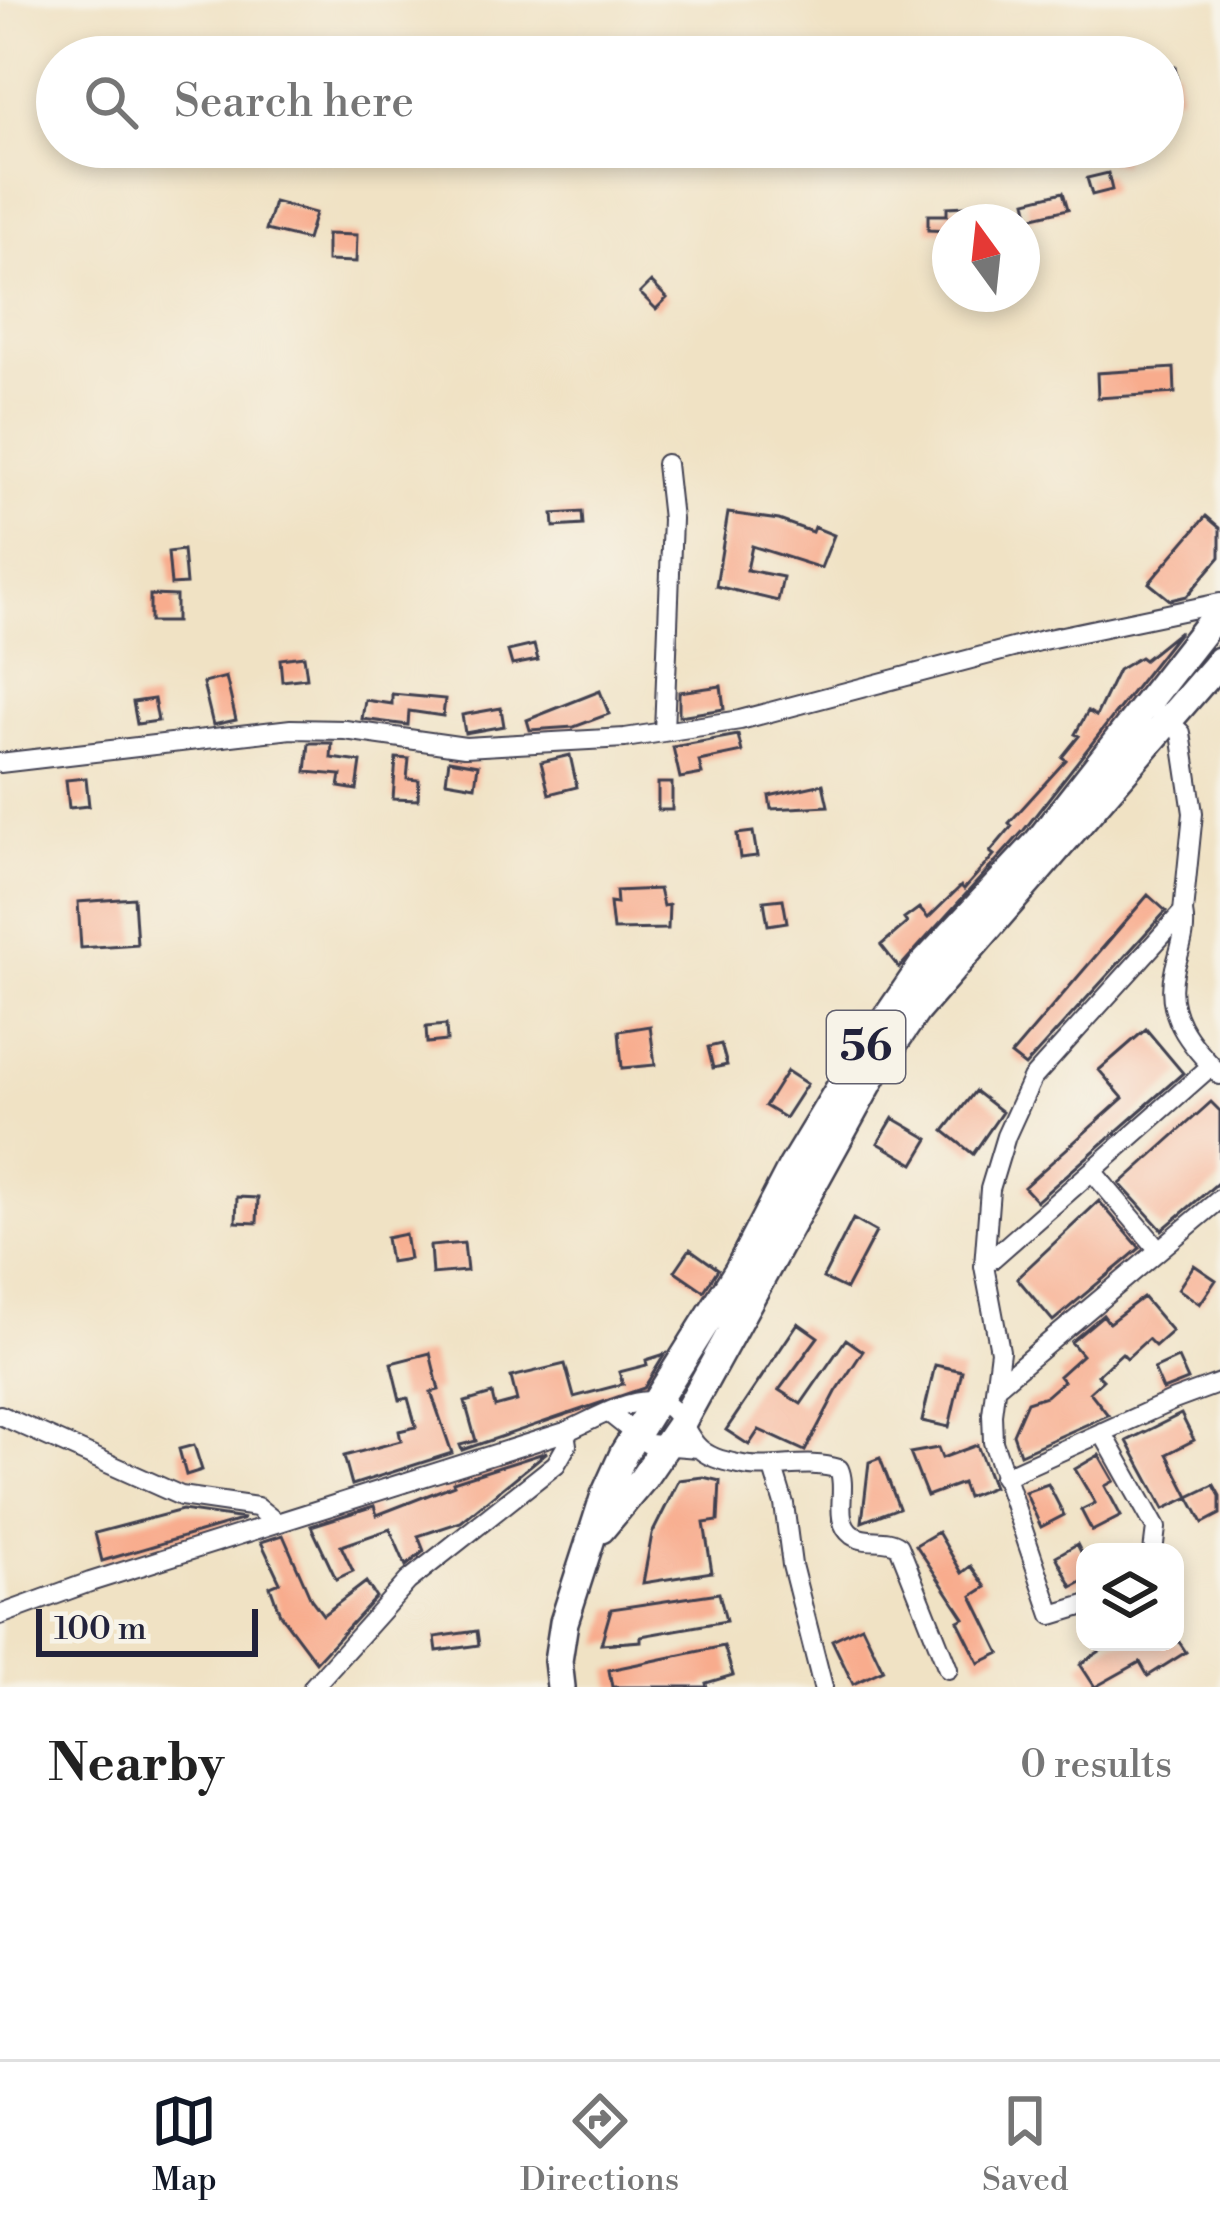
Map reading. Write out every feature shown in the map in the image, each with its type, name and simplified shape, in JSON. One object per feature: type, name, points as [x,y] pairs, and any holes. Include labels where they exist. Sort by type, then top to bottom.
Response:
[{"type":"main road","name":"56","points":[[561,1687],[564,1622],[605,1495],[633,1435],[738,1271],[792,1167],[894,1003],[923,965],[1038,842],[1220,607]]},
{"type":"main road","name":"56","points":[[595,1537],[682,1422],[820,1167],[916,1011],[1220,661]]},
{"type":"street","points":[[664,732],[672,519],[666,464]]},
{"type":"street","points":[[0,763],[109,754],[291,729],[345,730],[496,747],[664,732],[740,720],[1043,640],[1220,607]]},
{"type":"street","points":[[984,1266],[1216,1071],[1186,1039],[1170,994],[1186,925],[1183,912],[1193,813],[1181,733],[1147,704]]},
{"type":"street","points":[[1076,1608],[1052,1615],[993,1442],[1000,1351],[984,1266],[990,1189],[1006,1136],[1032,1079],[1183,912]]},
{"type":"street","points":[[1092,1171],[1159,1250]]},
{"type":"street","points":[[997,1386],[1220,1199]]},
{"type":"street","points":[[1004,1477],[1220,1383]]},
{"type":"street","points":[[0,1616],[90,1582],[655,1401],[670,1408],[698,1448]]},
{"type":"street","points":[[609,1413],[648,1444],[698,1448],[738,1464],[839,1469],[845,1484],[840,1504],[846,1529],[856,1538],[886,1539],[899,1546],[948,1669]]},
{"type":"street","points":[[0,1415],[182,1496],[256,1507],[277,1523]]},
{"type":"street","points":[[313,1687],[409,1581],[556,1463],[567,1445],[566,1432]]},
{"type":"street","points":[[1102,1432],[1156,1528],[1154,1543]]},
{"type":"street","points":[[773,1468],[823,1687]]},
{"type":"building","points":[[1108,173],[1112,190],[1092,195],[1087,178]]},
{"type":"building","points":[[1063,192],[1068,209],[1040,216],[1040,204],[1026,201]]},
{"type":"building","points":[[274,202],[315,213],[307,240],[266,230]]},
{"type":"building","points":[[327,234],[357,235],[356,262],[327,261]]},
{"type":"building","points":[[651,282],[667,298],[656,309],[640,293]]},
{"type":"building","points":[[1174,368],[1175,393],[1098,398],[1097,373]]},
{"type":"building","points":[[582,512],[583,525],[554,527],[553,514]]},
{"type":"building","points":[[728,513],[779,520],[812,532],[814,527],[834,535],[821,568],[752,546],[747,570],[783,577],[778,601],[716,586]]},
{"type":"building","points":[[1206,516],[1220,528],[1220,557],[1187,596],[1170,600],[1149,583]]},
{"type":"building","points":[[183,550],[186,584],[171,585],[168,552]]},
{"type":"building","points":[[150,595],[176,596],[176,622],[150,622]]},
{"type":"building","points":[[1180,631],[1024,830],[899,968],[881,945],[919,908],[928,918],[961,886],[964,889],[994,855],[990,852],[1012,826],[1009,823],[1066,760],[1062,757],[1079,736],[1075,734],[1088,711],[1096,716],[1118,670],[1140,657],[1144,660]]},
{"type":"building","points":[[534,645],[538,660],[512,665],[508,651]]},
{"type":"building","points":[[304,656],[307,678],[282,681],[280,659]]},
{"type":"building","points":[[226,677],[236,720],[213,725],[203,683]]},
{"type":"building","points":[[721,686],[724,709],[679,716],[679,692]]},
{"type":"building","points":[[600,691],[609,714],[574,727],[530,730],[527,720]]},
{"type":"building","points":[[392,694],[445,699],[443,716],[409,711],[408,725],[362,719],[365,700],[392,704]]},
{"type":"building","points":[[154,699],[158,721],[137,724],[133,702]]},
{"type":"building","points":[[501,708],[504,726],[465,733],[462,715]]},
{"type":"building","points":[[738,735],[742,752],[699,761],[702,774],[680,778],[673,747]]},
{"type":"building","points":[[309,743],[332,743],[331,758],[361,762],[357,790],[339,787],[341,775],[306,772]]},
{"type":"building","points":[[570,755],[577,787],[549,794],[541,762]]},
{"type":"building","points":[[396,758],[409,759],[407,779],[419,780],[418,800],[393,799]]},
{"type":"building","points":[[449,760],[478,765],[475,786],[446,781]]},
{"type":"building","points":[[86,778],[89,806],[69,808],[66,780]]},
{"type":"building","points":[[658,783],[672,783],[672,810],[658,810]]},
{"type":"building","points":[[823,784],[828,806],[771,809],[769,796]]},
{"type":"building","points":[[753,832],[757,856],[740,858],[737,834]]},
{"type":"building","points":[[659,889],[663,906],[669,905],[668,929],[613,930],[610,903],[617,904],[616,891]]},
{"type":"building","points":[[1148,895],[1166,911],[1025,1066],[1011,1055]]},
{"type":"building","points":[[134,898],[137,944],[81,948],[78,902]]},
{"type":"building","points":[[783,899],[787,922],[768,925],[764,901]]},
{"type":"building","points":[[446,1025],[447,1041],[427,1043],[426,1027]]},
{"type":"building","points":[[650,1026],[655,1065],[622,1068],[619,1031]]},
{"type":"building","points":[[1146,1029],[1183,1073],[1037,1201],[1024,1187],[1123,1098],[1099,1070]]},
{"type":"building","points":[[721,1044],[727,1065],[713,1068],[708,1047]]},
{"type":"building","points":[[787,1071],[807,1084],[785,1118],[765,1106]]},
{"type":"building","points":[[975,1091],[1002,1112],[973,1154],[944,1131]]},
{"type":"building","points":[[1211,1102],[1220,1111],[1220,1181],[1162,1230],[1120,1184]]},
{"type":"building","points":[[893,1118],[929,1139],[914,1164],[878,1143]]},
{"type":"building","points":[[237,1197],[258,1198],[257,1223],[236,1222]]},
{"type":"building","points":[[1099,1201],[1140,1248],[1053,1321],[1017,1278]]},
{"type":"building","points":[[853,1219],[876,1232],[846,1289],[823,1278]]},
{"type":"building","points":[[405,1234],[409,1259],[390,1262],[386,1238]]},
{"type":"building","points":[[464,1243],[467,1271],[432,1274],[430,1246]]},
{"type":"building","points":[[690,1249],[718,1269],[704,1291],[675,1271]]},
{"type":"building","points":[[1194,1265],[1216,1280],[1200,1304],[1178,1289]]},
{"type":"building","points":[[1143,1297],[1172,1331],[1155,1346],[1148,1339],[1127,1358],[1122,1353],[1098,1375],[1103,1380],[1090,1392],[1108,1415],[1020,1454],[1013,1434],[1027,1402],[1046,1396],[1082,1355],[1071,1342],[1103,1315],[1109,1323]]},
{"type":"building","points":[[798,1323],[818,1337],[779,1390],[801,1404],[846,1339],[863,1351],[805,1451],[759,1430],[749,1445],[726,1430]]},
{"type":"building","points":[[430,1353],[439,1390],[431,1392],[452,1453],[352,1485],[344,1456],[401,1441],[399,1431],[416,1427],[408,1398],[400,1400],[391,1363]]},
{"type":"building","points":[[665,1354],[644,1388],[462,1450],[460,1445],[476,1441],[465,1402],[492,1394],[495,1407],[517,1401],[511,1377],[565,1364],[574,1397],[623,1384],[619,1372],[647,1365],[646,1360]]},
{"type":"building","points":[[1178,1358],[1188,1380],[1163,1390],[1154,1369]]},
{"type":"building","points":[[935,1365],[962,1371],[949,1427],[922,1421]]},
{"type":"building","points":[[1181,1414],[1194,1440],[1167,1454],[1189,1497],[1164,1509],[1127,1441]]},
{"type":"building","points":[[194,1445],[202,1470],[186,1475],[179,1449]]},
{"type":"building","points":[[977,1445],[993,1487],[967,1497],[962,1483],[927,1496],[910,1453],[938,1448],[942,1458]]},
{"type":"building","points":[[547,1452],[461,1522],[418,1536],[424,1551],[406,1566],[390,1529],[341,1546],[353,1571],[336,1579],[311,1526],[374,1506],[377,1515],[453,1482]]},
{"type":"building","points":[[1099,1455],[1114,1481],[1105,1486],[1121,1516],[1092,1531],[1081,1510],[1095,1503],[1075,1469]]},
{"type":"building","points":[[880,1458],[899,1508],[862,1522],[869,1462]]},
{"type":"building","points":[[679,1480],[720,1481],[718,1521],[704,1523],[712,1572],[643,1583],[652,1534]]},
{"type":"building","points":[[1048,1484],[1064,1515],[1041,1527],[1025,1492]]},
{"type":"building","points":[[1214,1485],[1220,1496],[1220,1514],[1203,1523],[1189,1497]]},
{"type":"building","points":[[182,1510],[244,1519],[102,1561],[95,1533]]},
{"type":"building","points":[[938,1532],[962,1573],[971,1566],[986,1587],[972,1596],[1000,1653],[979,1663],[958,1621],[964,1618],[916,1545]]},
{"type":"building","points":[[283,1535],[323,1615],[366,1582],[376,1597],[316,1662],[280,1614],[270,1586],[280,1582],[261,1542]]},
{"type":"building","points":[[1076,1545],[1076,1585],[1072,1587],[1056,1556]]},
{"type":"building","points":[[719,1593],[726,1621],[641,1636],[641,1641],[601,1644],[611,1609]]},
{"type":"building","points":[[862,1626],[883,1670],[853,1684],[832,1640]]},
{"type":"building","points":[[477,1631],[479,1645],[437,1651],[435,1637]]},
{"type":"building","points":[[724,1646],[733,1675],[706,1683],[707,1687],[612,1687],[609,1670]]},
{"type":"building","points":[[1100,1651],[1186,1652],[1148,1676],[1140,1662],[1095,1687],[1080,1664]]}]
